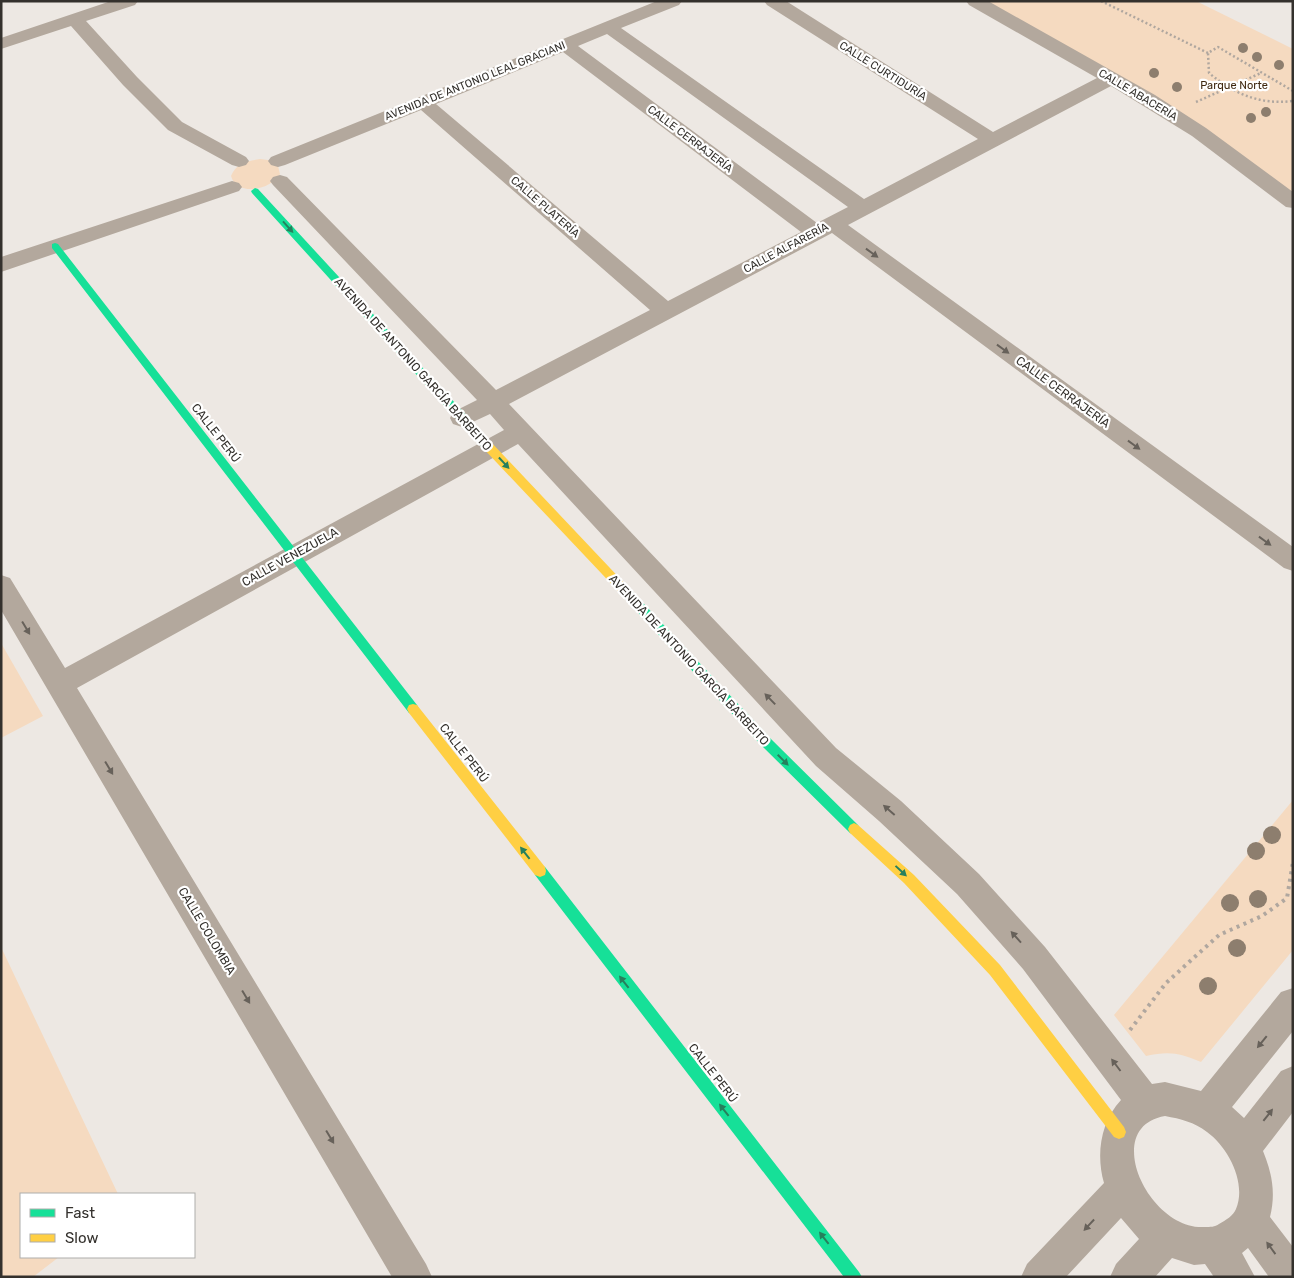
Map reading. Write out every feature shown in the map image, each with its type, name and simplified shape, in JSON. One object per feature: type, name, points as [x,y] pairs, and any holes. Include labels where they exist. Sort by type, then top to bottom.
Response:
[{"type":"street","points":[[1,44],[77,13],[129,1]]},
{"type":"street","name":"AVENIDA DE ANTONIO LEAL GRACIANI","points":[[279,171],[423,102],[672,1]]},
{"type":"street","name":"CALLE CURTIDURÍA","points":[[774,1],[993,140]]},
{"type":"street","name":"CALLE ABACERÍA","points":[[975,1],[1170,113],[1199,132],[1293,202]]},
{"type":"street","points":[[77,13],[130,81],[175,126],[239,161]]},
{"type":"street","points":[[608,27],[863,208]]},
{"type":"street","name":"CALLE CERRAJERÍA","points":[[564,45],[1293,561]]},
{"type":"street","name":"CALLE ALFARERÍA","points":[[462,418],[1111,78]]},
{"type":"street","name":"CALLE PLATERÍA","points":[[423,102],[666,311]]},
{"type":"street","points":[[232,187],[226,179],[230,168],[239,161],[258,156],[269,157],[279,171],[520,432],[826,758],[890,811],[968,884],[1034,958],[1146,1104]]},
{"type":"street","points":[[1,265],[232,187],[255,191],[270,187],[279,171]]},
{"type":"street","name":"AVENIDA DE ANTONIO GARCÍA BARBEITO","points":[[255,191],[462,418],[767,743],[815,792],[909,878],[994,970],[1119,1132]]},
{"type":"street","name":"CALLE PERÚ","points":[[55,246],[854,1277]]},
{"type":"street","name":"CALLE VENEZUELA","points":[[60,684],[520,432]]},
{"type":"street","name":"CALLE COLOMBIA","points":[[1,586],[413,1277]]},
{"type":"street","points":[[1208,1110],[1293,1004]]},
{"type":"street","points":[[1244,1147],[1293,1083]]},
{"type":"street","points":[[1165,1099],[1186,1102],[1208,1110],[1228,1126],[1244,1147],[1254,1172],[1256,1197],[1250,1220],[1236,1237],[1215,1246],[1191,1246],[1166,1237],[1149,1224],[1134,1208],[1123,1190],[1116,1159],[1116,1150],[1119,1132],[1130,1115],[1146,1104],[1165,1099]]},
{"type":"street","points":[[1040,1277],[1123,1190]]},
{"type":"street","points":[[1250,1220],[1292,1277]]},
{"type":"street","points":[[1129,1277],[1166,1237]]},
{"type":"street","points":[[1215,1246],[1236,1277]]},
{"type":"path","points":[[1101,1],[1208,53]]},
{"type":"path","points":[[1208,53],[1218,47],[1293,90]]},
{"type":"path","points":[[1208,53],[1209,73],[1234,92],[1269,102],[1293,100]]},
{"type":"path","points":[[1170,113],[1262,73]]},
{"type":"path","points":[[1289,101],[1293,106]]},
{"type":"path","points":[[1109,1056],[1166,984],[1219,935],[1262,916],[1287,898],[1293,862]]},
{"type":"green space","name":"Parque Norte","points":[[975,1],[1196,1],[1293,49],[1293,202],[1199,132]]},
{"type":"green space","points":[[260,159],[268,160],[278,166],[280,174],[276,180],[254,189],[240,187],[234,183],[231,176],[239,165]]},
{"type":"green space","points":[[1,643],[43,716],[1,738]]},
{"type":"green space","points":[[1293,800],[1293,950],[1201,1062],[1174,1054],[1146,1056],[1114,1015]]},
{"type":"green space","points":[[1,947],[118,1193],[20,1193],[20,1258],[58,1258],[33,1277],[1,1277]]},
{"type":"traffic: fast","points":[[255,191],[486,444]]},
{"type":"traffic: fast","points":[[55,246],[413,709]]},
{"type":"traffic: fast","points":[[623,589],[767,743],[854,829]]},
{"type":"traffic: fast","points":[[540,871],[854,1277]]},
{"type":"traffic: slow","points":[[486,444],[623,589]]},
{"type":"traffic: slow","points":[[413,709],[540,871]]},
{"type":"traffic: slow","points":[[854,829],[909,879],[995,970],[1119,1132]]}]
